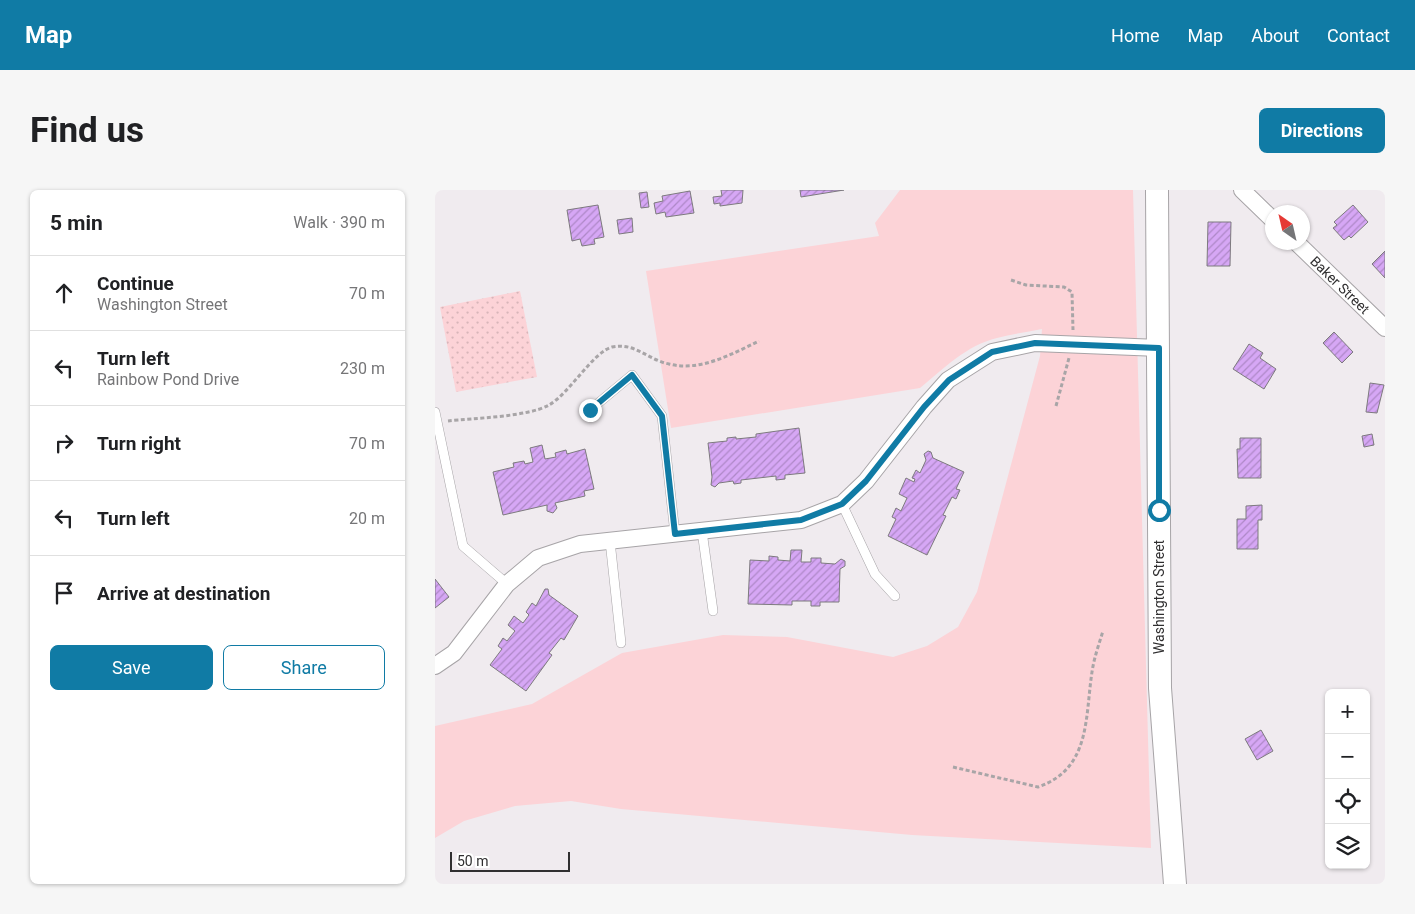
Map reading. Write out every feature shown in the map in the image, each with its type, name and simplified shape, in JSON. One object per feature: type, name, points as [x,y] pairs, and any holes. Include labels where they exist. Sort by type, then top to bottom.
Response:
[{"type":"main road","name":"Washington Street","points":[[1157,190],[1160,688],[1175,884]]},
{"type":"street","points":[[1242,190],[1265,212]]},
{"type":"street","name":"Baker Street","points":[[1304,250],[1385,328]]},
{"type":"street","points":[[435,666],[454,653],[507,584],[538,558],[580,544],[801,520],[842,504],[866,481],[924,407],[949,380],[992,352],[1035,343],[1159,348]]},
{"type":"lane","points":[[590,410],[632,375],[662,416],[675,534]]},
{"type":"lane","points":[[435,412],[463,546],[507,584]]},
{"type":"lane","points":[[842,504],[875,574],[895,596]]},
{"type":"lane","points":[[702,531],[713,611]]},
{"type":"lane","points":[[610,541],[621,643]]},
{"type":"path","points":[[1011,280],[1026,285],[1064,287],[1072,292],[1073,346],[1056,406]]},
{"type":"path","points":[[437,422],[519,413],[547,406],[558,399],[609,348],[623,345],[634,347],[669,365],[696,365],[731,355],[759,341]]},
{"type":"path","points":[[953,767],[1038,787],[1051,783],[1064,771],[1084,738],[1092,670],[1103,631]]},
{"type":"shaded area","points":[[900,190],[1133,190],[1151,848],[912,835],[621,809],[571,801],[515,806],[464,821],[435,838],[435,726],[532,704],[622,653],[723,635],[787,637],[893,657],[927,646],[958,627],[977,592],[1040,356],[1042,329],[986,341],[956,358],[920,388],[671,428],[646,271],[879,236],[875,223]]},
{"type":"shaded area","points":[[520,291],[537,377],[456,392],[440,307]]},
{"type":"building","points":[[721,190],[743,190],[742,203],[720,206],[720,203],[714,204],[713,197],[722,196]]},
{"type":"building","points":[[800,190],[844,190],[801,197]]},
{"type":"building","points":[[690,191],[694,213],[666,217],[665,212],[656,214],[654,203],[663,201],[662,196]]},
{"type":"building","points":[[647,192],[649,207],[641,208],[639,193]]},
{"type":"building","points":[[598,205],[604,237],[594,239],[595,244],[582,246],[580,239],[572,241],[567,210]]},
{"type":"building","points":[[1353,205],[1368,222],[1351,238],[1349,236],[1344,240],[1333,228],[1337,225],[1334,222]]},
{"type":"building","points":[[632,218],[633,232],[619,234],[617,220]]},
{"type":"building","points":[[1208,222],[1231,222],[1230,266],[1207,266]]},
{"type":"building","points":[[1385,251],[1385,278],[1372,264]]},
{"type":"building","points":[[1334,332],[1353,352],[1342,363],[1323,343]]},
{"type":"building","points":[[1249,344],[1263,353],[1260,358],[1276,369],[1264,389],[1233,369]]},
{"type":"building","points":[[1370,383],[1384,385],[1377,413],[1366,412]]},
{"type":"building","points":[[799,428],[805,473],[785,475],[785,479],[776,480],[776,476],[741,480],[741,483],[734,484],[733,481],[719,483],[715,487],[711,485],[712,477],[708,443],[727,441],[727,438],[756,437],[756,434]]},
{"type":"building","points":[[1372,434],[1374,445],[1364,447],[1362,436]]},
{"type":"building","points":[[1240,438],[1261,438],[1261,478],[1238,478],[1237,449],[1240,449]]},
{"type":"building","points":[[542,445],[545,459],[556,457],[555,453],[566,450],[567,454],[585,449],[594,489],[584,491],[585,496],[555,503],[557,508],[553,513],[547,511],[547,505],[503,515],[493,472],[514,467],[513,463],[524,461],[525,464],[533,462],[530,448]]},
{"type":"building","points":[[928,451],[931,452],[933,458],[964,472],[956,489],[960,490],[956,499],[952,497],[943,515],[946,516],[927,555],[888,536],[896,519],[892,517],[896,508],[901,511],[907,498],[899,494],[906,478],[914,482],[915,479],[912,478],[916,470],[920,473],[926,460],[924,454]]},
{"type":"building","points":[[1262,505],[1262,520],[1258,520],[1258,549],[1237,549],[1237,519],[1246,519],[1246,506]]},
{"type":"building","points":[[791,550],[802,550],[801,562],[811,562],[811,558],[821,558],[821,563],[835,564],[841,559],[845,561],[845,566],[840,569],[839,602],[820,602],[820,606],[811,606],[811,601],[792,601],[792,605],[748,604],[750,560],[769,561],[769,556],[778,557],[778,560],[790,561]]},
{"type":"building","points":[[435,579],[449,597],[435,608]]},
{"type":"building","points":[[545,589],[548,589],[549,595],[578,616],[564,640],[561,638],[549,653],[552,655],[526,691],[490,665],[502,649],[498,646],[503,638],[507,641],[515,631],[508,625],[514,616],[523,623],[529,615],[526,612],[532,603],[536,606]]},
{"type":"building","points":[[1261,730],[1273,751],[1257,760],[1245,739]]},
{"type":"route","points":[[590,410],[632,375],[662,416],[675,534],[801,520],[842,504],[866,481],[924,407],[949,380],[992,352],[1035,343],[1159,348],[1159,510]]}]
